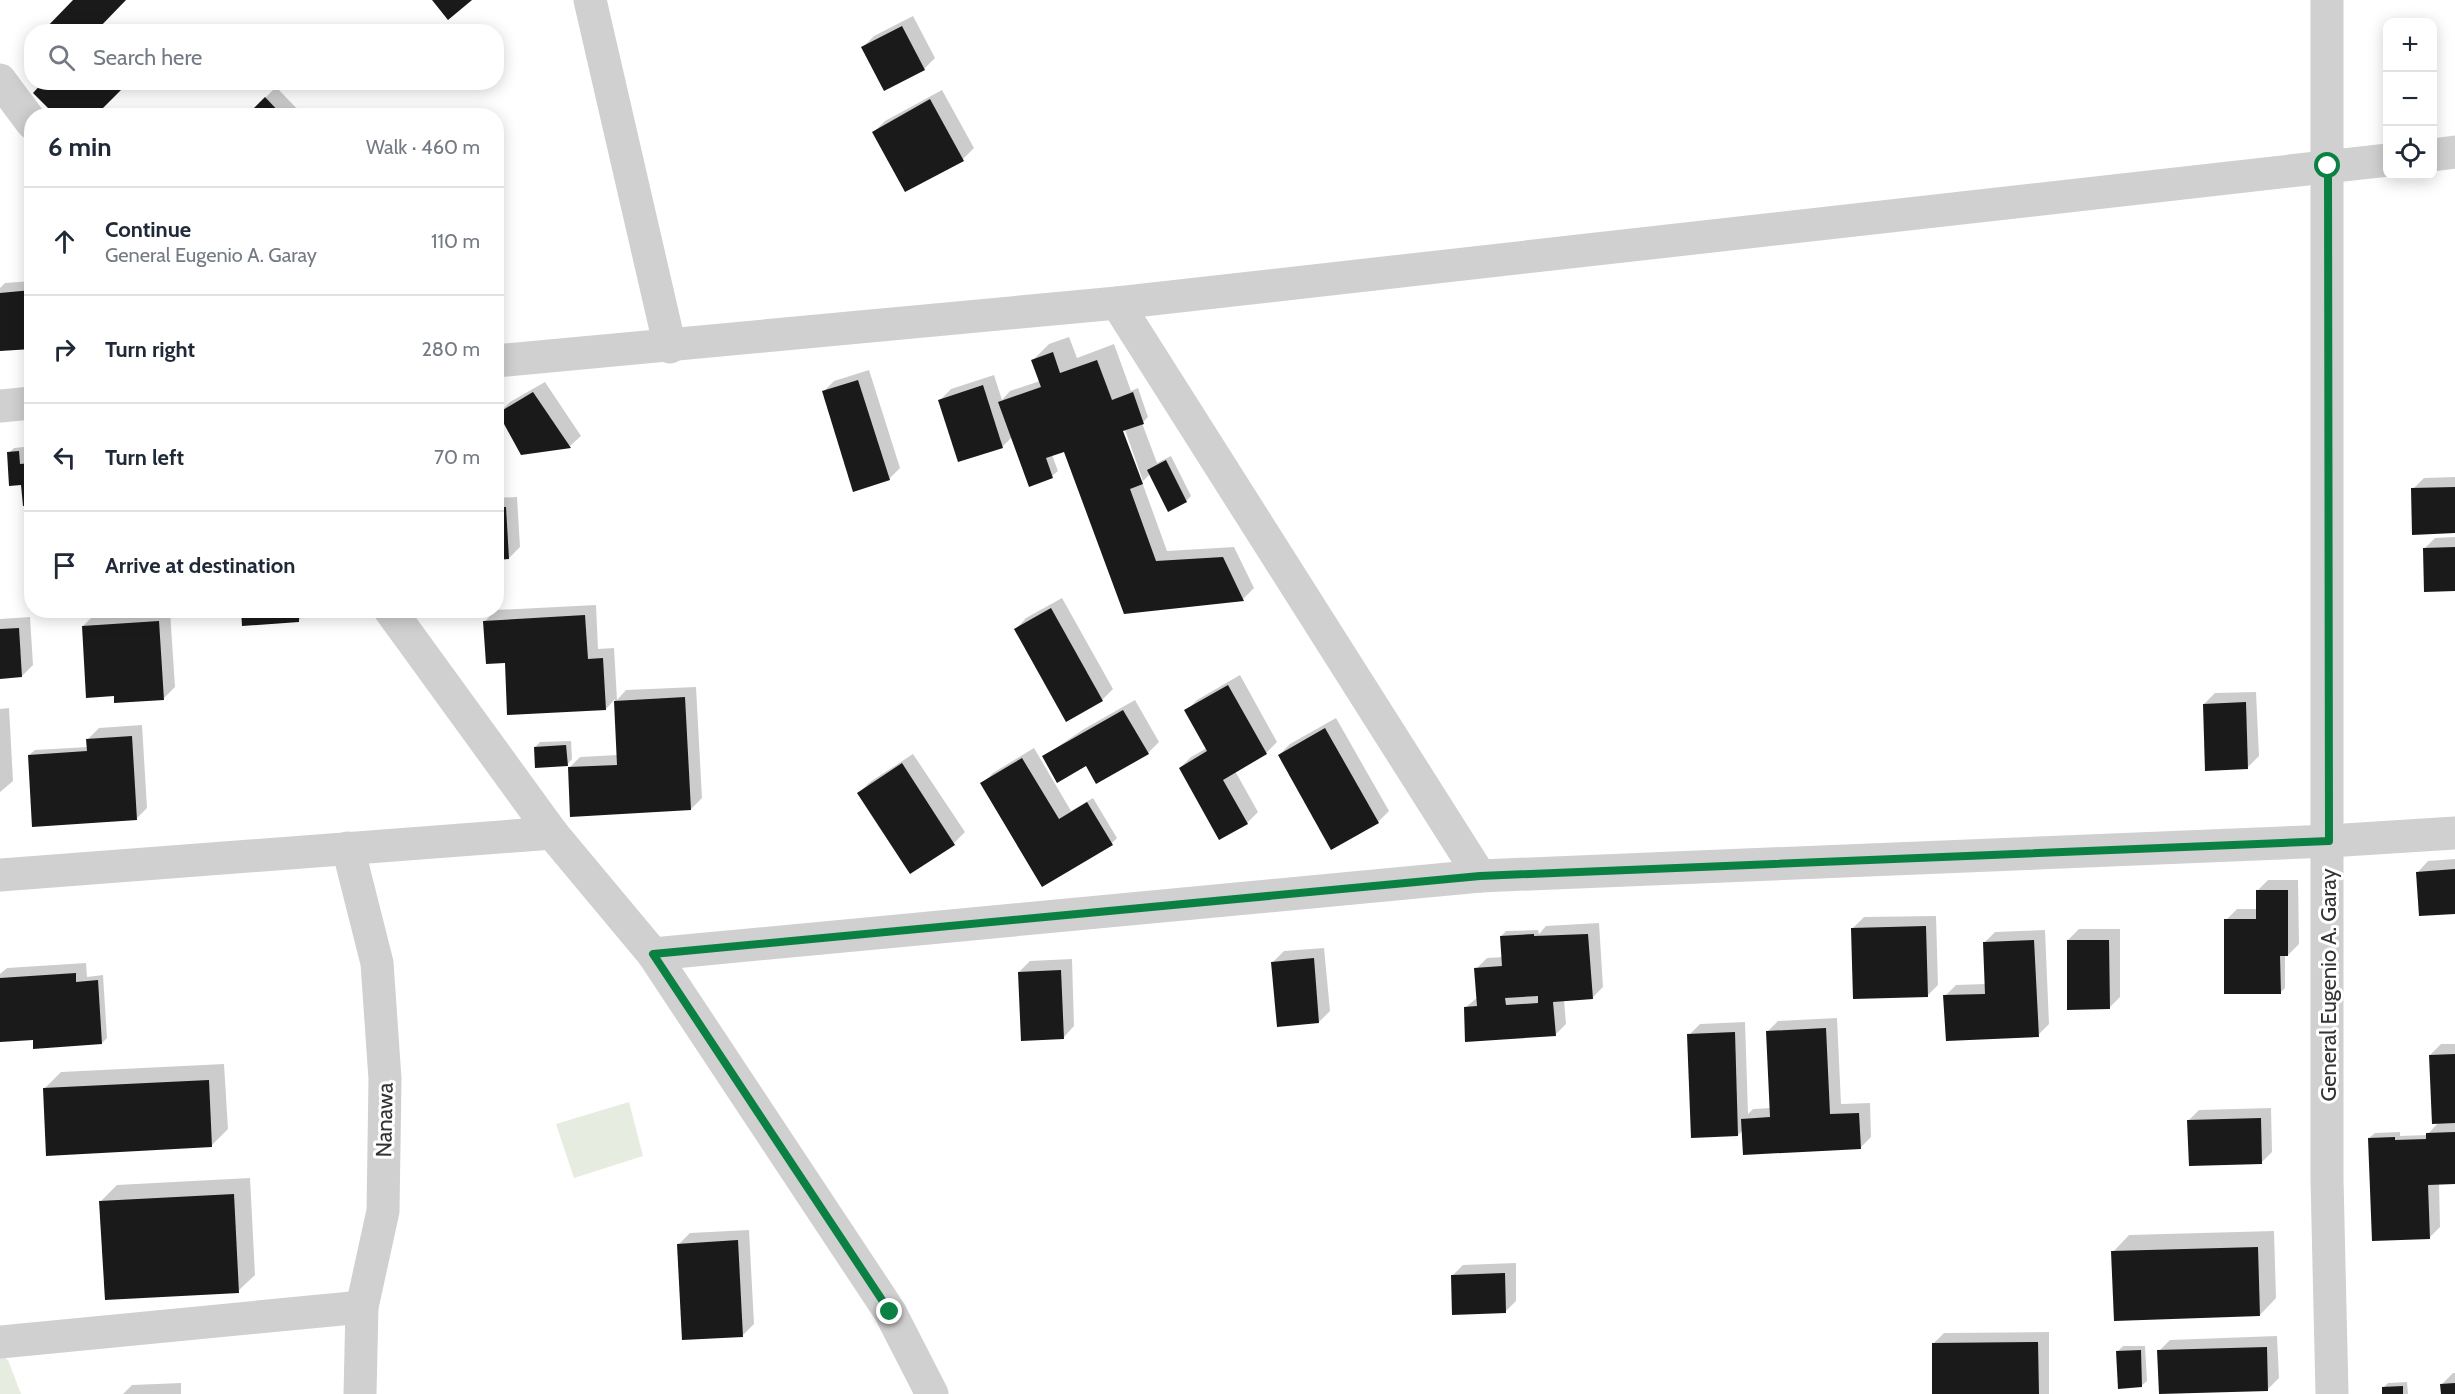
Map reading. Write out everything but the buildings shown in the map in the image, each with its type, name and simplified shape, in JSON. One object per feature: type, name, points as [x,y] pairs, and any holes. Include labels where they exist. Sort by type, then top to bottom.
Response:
[{"type":"street","points":[[590,0],[670,347]]},
{"type":"street","name":"General Eugenio A. Garay","points":[[2327,0],[2329,841],[2327,1179],[2332,1394]]},
{"type":"street","points":[[0,80],[24,112]]},
{"type":"street","points":[[2437,154],[2455,152]]},
{"type":"street","points":[[504,361],[1117,303],[2383,160]]},
{"type":"street","points":[[1117,303],[1480,876]]},
{"type":"street","points":[[0,406],[24,404]]},
{"type":"street","points":[[396,618],[552,833],[653,954],[890,1312],[932,1394]]},
{"type":"street","points":[[0,874],[552,833]]},
{"type":"street","points":[[653,954],[1480,876],[2329,841],[2455,833]]},
{"type":"street","name":"Nanawa","points":[[348,848],[377,963],[385,1079],[383,1210],[362,1307],[360,1394]]},
{"type":"street","points":[[0,1342],[362,1307]]},
{"type":"shaded area","points":[[629,1102],[643,1156],[574,1178],[556,1124]]},
{"type":"shaded area","points":[[0,1354],[8,1360],[21,1394],[0,1394]]},
{"type":"route","points":[[890,1312],[653,954],[1480,876],[2329,841],[2328,166]]}]
